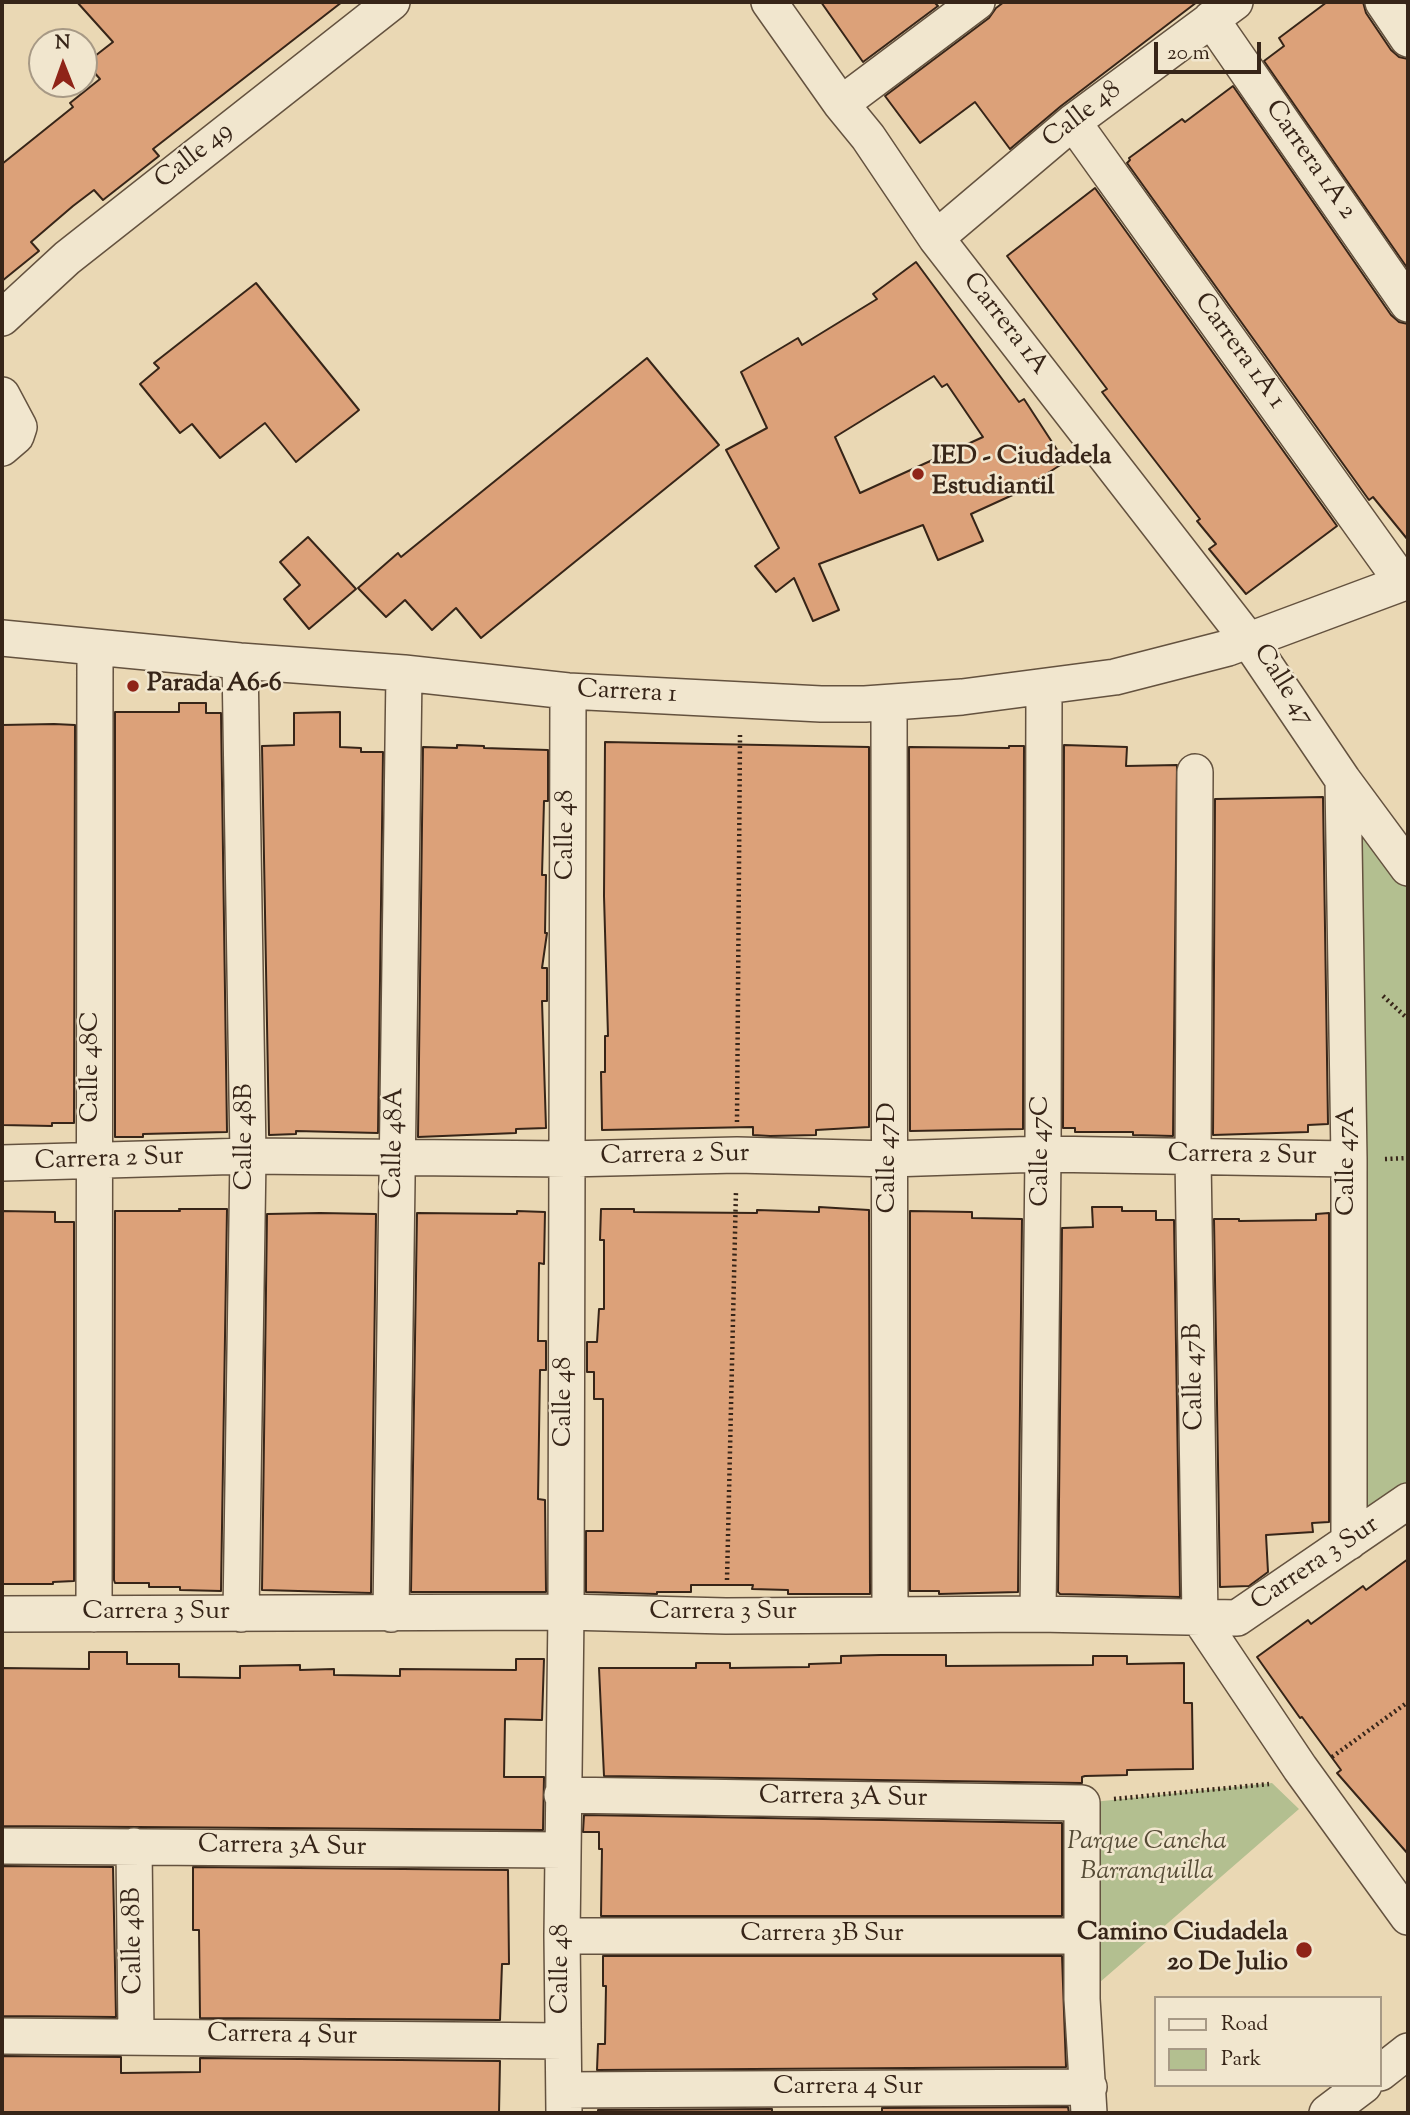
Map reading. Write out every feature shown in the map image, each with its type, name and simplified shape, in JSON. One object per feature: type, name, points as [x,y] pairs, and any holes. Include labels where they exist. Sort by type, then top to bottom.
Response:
[{"type":"street","name":"Calle 49","points":[[2,318],[66,258],[392,2]]},
{"type":"street","name":"Carrera 1A","points":[[769,2],[936,238],[1249,641]]},
{"type":"street","points":[[841,104],[977,2]]},
{"type":"street","points":[[1382,2],[1408,39]]},
{"type":"street","name":"Calle 48","points":[[936,238],[1073,122],[1223,10]]},
{"type":"street","name":"Carrera 1A 2","points":[[1223,10],[1408,304]]},
{"type":"street","name":"Carrera 1A 1","points":[[1073,122],[1406,582]]},
{"type":"street","points":[[2,395],[19,427],[16,436],[2,448]]},
{"type":"street","name":"Calle 47","points":[[1406,582],[1249,641],[1343,780],[1408,868]]},
{"type":"street","name":"Carrera 1","points":[[2,638],[240,661],[404,673],[568,691],[821,705],[962,697],[1115,677],[1249,641]]},
{"type":"street","name":"Calle 48C","points":[[94,1614],[95,647]]},
{"type":"street","name":"Calle 48B","points":[[240,661],[248,1156],[241,1614]]},
{"type":"street","name":"Calle 48A","points":[[391,1614],[404,673]]},
{"type":"street","name":"Calle 47C","points":[[1038,1614],[1044,687]]},
{"type":"street","name":"Calle 48","points":[[565,2102],[562,1795],[566,1612],[568,691]]},
{"type":"street","name":"Calle 47D","points":[[889,703],[890,1614]]},
{"type":"street","name":"Calle 47B","points":[[1195,772],[1193,1157],[1200,1619]]},
{"type":"street","name":"Calle 47A","points":[[1343,780],[1349,1159],[1349,1542]]},
{"type":"street","name":"Carrera 2 Sur","points":[[2,1163],[248,1156],[567,1159],[737,1155],[890,1160],[1043,1154],[1349,1159]]},
{"type":"street","name":"Carrera 3 Sur","points":[[2,1614],[566,1612],[726,1616],[1038,1614],[1237,1618],[1408,1501]]},
{"type":"street","points":[[1200,1619],[1303,1772],[1408,1917]]},
{"type":"street","name":"Carrera 3A Sur","points":[[562,1795],[1082,1802]]},
{"type":"street","points":[[1082,1802],[1082,1999],[1089,2100]]},
{"type":"street","name":"Carrera 3A Sur","points":[[2,1846],[563,1850]]},
{"type":"street","name":"Calle 48B","points":[[134,1846],[136,2035]]},
{"type":"street","name":"Carrera 3B Sur","points":[[562,1936],[1082,1936]]},
{"type":"street","name":"Carrera 4 Sur","points":[[2,2036],[136,2035],[563,2041]]},
{"type":"street","points":[[1382,2071],[1408,2051]]},
{"type":"street","points":[[1327,2113],[1361,2087]]},
{"type":"street","name":"Carrera 4 Sur","points":[[565,2102],[1089,2100]]},
{"type":"path","points":[[1082,1802],[1272,1783],[1303,1772],[1408,1702]]},
{"type":"green space","points":[[1345,782],[1408,871],[1408,1491],[1350,1533]]},
{"type":"green space","name":"Parque Cancha Barranquilla","points":[[1272,1783],[1299,1809],[1084,1996],[1084,1803]]},
{"type":"building","points":[[77,2],[342,2],[153,149],[159,156],[103,200],[94,190],[73,206],[31,242],[39,251],[2,281],[2,164],[73,107],[70,103],[76,98],[98,98],[98,54],[113,42]]},
{"type":"building","points":[[821,2],[934,2],[938,6],[863,62]]},
{"type":"building","points":[[1004,2],[1197,2],[1061,106],[1010,149],[975,102],[920,143],[885,96],[989,18]]},
{"type":"building","points":[[1327,2],[1363,2],[1366,13],[1391,50],[1399,57],[1408,59],[1408,269],[1264,61],[1284,46],[1279,38]]},
{"type":"building","points":[[1233,86],[1391,315],[1399,322],[1408,324],[1408,540],[1373,497],[1369,500],[1127,163],[1129,158],[1182,119],[1185,122]]},
{"type":"building","points":[[1095,188],[1337,526],[1246,594],[1209,549],[1216,544],[1197,521],[1200,519],[1102,392],[1107,389],[1007,256]]},
{"type":"building","points":[[916,262],[1019,402],[1024,399],[1065,462],[1017,493],[971,514],[983,541],[938,560],[923,525],[819,564],[839,610],[813,621],[794,578],[776,592],[755,566],[779,548],[726,450],[767,428],[741,372],[798,338],[802,345],[877,299],[873,294]],"holes":[[[934,376],[942,387],[947,384],[983,437],[860,493],[835,437]]]},
{"type":"building","points":[[256,283],[359,410],[296,462],[265,423],[220,458],[192,424],[180,433],[140,384],[159,368],[154,363]]},
{"type":"building","points":[[647,358],[719,445],[481,638],[456,608],[432,630],[405,600],[386,617],[358,588],[398,553],[401,557]]},
{"type":"building","points":[[308,537],[356,589],[309,629],[284,599],[300,585],[280,562]]},
{"type":"building","points":[[179,703],[206,703],[206,713],[221,713],[227,1132],[115,1137],[115,712],[179,712]]},
{"type":"building","points":[[340,712],[340,747],[361,748],[361,752],[383,752],[378,1133],[296,1131],[296,1134],[269,1135],[262,746],[294,745],[294,713]]},
{"type":"building","points":[[2,725],[75,725],[74,1123],[52,1123],[52,1126],[2,1125]]},
{"type":"building","points":[[605,742],[869,747],[869,1127],[816,1130],[816,1135],[770,1136],[753,1135],[753,1127],[602,1130],[601,1072],[605,1072],[605,1036],[608,1036],[604,896]]},
{"type":"building","points":[[457,745],[548,750],[548,801],[544,801],[542,875],[546,875],[547,933],[542,968],[547,968],[547,1001],[542,1001],[546,1128],[516,1129],[516,1133],[418,1137],[423,747],[457,748]]},
{"type":"building","points":[[1064,745],[1127,747],[1126,766],[1177,765],[1173,1136],[1133,1135],[1133,1132],[1075,1132],[1075,1128],[1063,1128]]},
{"type":"building","points":[[1024,746],[1023,1129],[910,1131],[909,747]]},
{"type":"building","points":[[1323,797],[1328,1124],[1308,1125],[1308,1132],[1213,1135],[1215,799]]},
{"type":"building","points":[[819,1207],[869,1210],[870,1594],[788,1594],[788,1590],[752,1589],[753,1585],[691,1585],[691,1592],[657,1594],[586,1592],[586,1531],[603,1531],[603,1399],[594,1399],[594,1372],[587,1372],[587,1342],[597,1342],[599,1309],[604,1309],[601,1209],[634,1209],[634,1212],[757,1213],[757,1210],[819,1212]]},
{"type":"building","points":[[1092,1207],[1122,1207],[1122,1211],[1156,1211],[1156,1220],[1174,1220],[1180,1597],[1058,1592],[1062,1228],[1093,1227]]},
{"type":"building","points":[[179,1209],[227,1209],[221,1591],[149,1587],[149,1583],[115,1583],[114,1580],[115,1211],[180,1211]]},
{"type":"building","points":[[2,1211],[55,1212],[55,1222],[74,1222],[74,1581],[53,1584],[2,1584]]},
{"type":"building","points":[[517,1211],[545,1212],[544,1264],[539,1263],[538,1341],[546,1341],[546,1370],[540,1370],[538,1499],[545,1500],[546,1592],[411,1592],[417,1213],[517,1214]]},
{"type":"building","points":[[910,1211],[972,1212],[972,1218],[1022,1219],[1018,1592],[939,1594],[939,1591],[910,1591]]},
{"type":"building","points":[[1329,1213],[1329,1522],[1312,1523],[1313,1532],[1266,1535],[1268,1572],[1249,1586],[1220,1587],[1214,1219],[1316,1220],[1316,1214]]},
{"type":"building","points":[[267,1214],[376,1214],[371,1593],[262,1590]]},
{"type":"building","points":[[1408,1559],[1408,1854],[1337,1773],[1341,1770],[1257,1657],[1308,1620],[1311,1624],[1363,1586],[1366,1590]]},
{"type":"building","points":[[89,1652],[127,1652],[127,1664],[179,1664],[179,1677],[240,1678],[240,1666],[300,1665],[300,1670],[334,1669],[334,1675],[400,1676],[400,1669],[516,1670],[516,1659],[544,1659],[542,1720],[505,1719],[504,1777],[544,1777],[543,1830],[2,1826],[2,1668],[89,1669]]},
{"type":"building","points":[[946,1655],[946,1666],[1093,1665],[1093,1656],[1127,1656],[1127,1664],[1184,1663],[1184,1703],[1192,1703],[1193,1769],[1127,1770],[1127,1775],[1085,1776],[1082,1777],[1082,1783],[604,1776],[599,1668],[696,1668],[696,1663],[730,1663],[730,1668],[809,1667],[809,1664],[841,1663],[841,1656]]},
{"type":"building","points":[[584,1815],[1062,1823],[1062,1916],[601,1916],[602,1849],[599,1849],[599,1832],[583,1832]]},
{"type":"building","points":[[2,1866],[113,1867],[116,2017],[2,2016]]},
{"type":"building","points":[[193,1867],[508,1870],[509,1964],[502,1964],[500,2020],[200,2018],[199,1930],[193,1930]]},
{"type":"building","points":[[603,1956],[1062,1956],[1066,2067],[597,2070],[598,2044],[605,2044],[606,1986],[603,1986]]},
{"type":"building","points":[[2,2056],[121,2057],[121,2073],[200,2072],[200,2058],[500,2061],[499,2113],[2,2113]]},
{"type":"building","points":[[1068,2107],[1069,2113],[882,2113],[882,2108]]},
{"type":"building","points":[[772,2109],[772,2113],[598,2113],[598,2110]]},
{"type":"place","name":"IED - Ciudadela Estudiantil","points":[[918,474]]},
{"type":"place","name":"Parada A6-6","points":[[133,686]]},
{"type":"place","name":"Camino Ciudadela 20 De Julio","points":[[1304,1950]]}]
